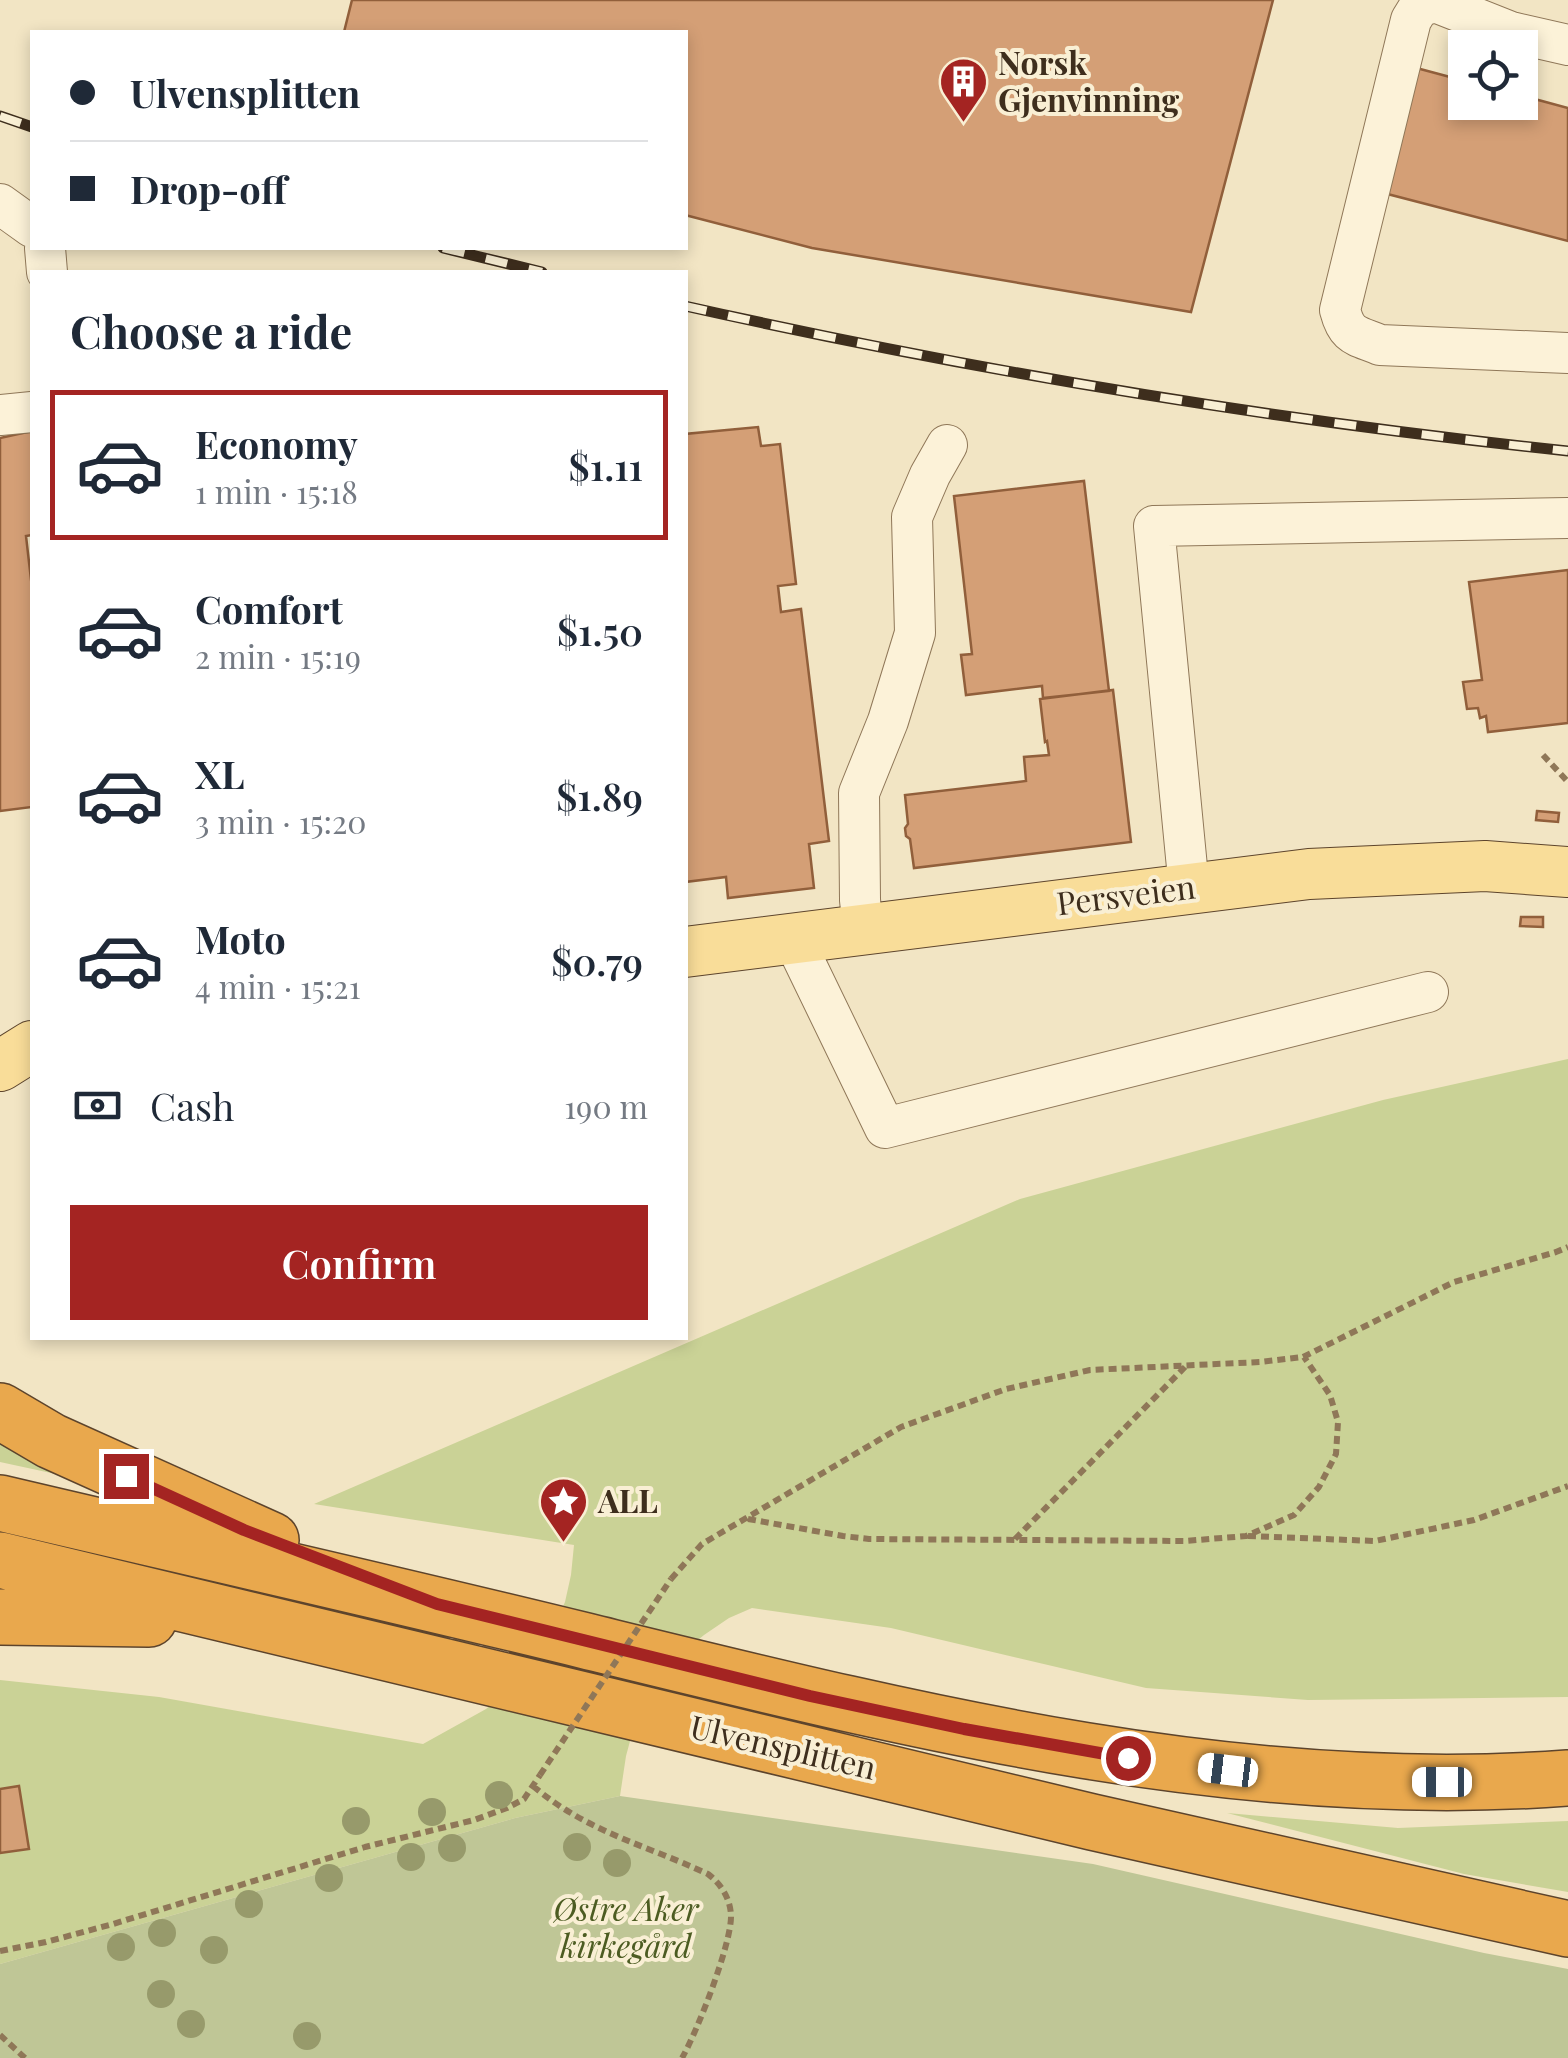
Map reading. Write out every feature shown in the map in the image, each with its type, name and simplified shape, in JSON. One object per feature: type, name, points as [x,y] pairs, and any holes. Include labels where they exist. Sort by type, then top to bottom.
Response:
[{"type":"highway","points":[[0,1411],[51,1441],[244,1530],[437,1604]]},
{"type":"highway","name":"Ulvensplitten","points":[[0,1503],[437,1604],[810,1696],[1096,1754],[1348,1781],[1568,1778]]},
{"type":"highway","name":"Ulvensplitten","points":[[0,1560],[1092,1822],[1568,1929]]},
{"type":"highway","points":[[0,1616],[252,1620]]},
{"type":"main road","name":"Persveien","points":[[688,952],[1309,874],[1486,866],[1568,872]]},
{"type":"main road","points":[[0,1039],[30,1034]]},
{"type":"main road","points":[[0,1066],[30,1047]]},
{"type":"lane","points":[[1568,45],[1511,32],[1435,2],[1420,7],[1411,20],[1340,310],[1344,326],[1380,344],[1568,354]]},
{"type":"lane","points":[[0,204],[30,225]]},
{"type":"lane","points":[[0,415],[30,412]]},
{"type":"lane","points":[[863,929],[859,793],[888,721],[915,634],[912,518],[946,445]]},
{"type":"lane","points":[[1189,888],[1154,526],[1568,518]]},
{"type":"lane","points":[[794,938],[885,1128],[1428,992]]},
{"type":"path","points":[[1543,754],[1568,782]]},
{"type":"path","points":[[0,1951],[114,1924],[365,1847],[474,1820],[524,1799],[671,1579],[702,1544],[901,1427],[1006,1389],[1090,1370],[1304,1357],[1454,1282],[1568,1247]]},
{"type":"path","points":[[1246,1536],[1294,1514],[1319,1487],[1336,1454],[1338,1422],[1330,1396],[1304,1357]]},
{"type":"path","points":[[1015,1538],[1186,1366]]},
{"type":"path","points":[[747,1519],[869,1539],[1185,1541],[1246,1536],[1375,1540],[1474,1520],[1568,1486]]},
{"type":"path","points":[[533,1786],[556,1806],[624,1841],[708,1874],[726,1895],[729,1932],[693,2040],[682,2058]]},
{"type":"path","points":[[0,2035],[26,2058]]},
{"type":"green space","points":[[1568,1059],[1568,1697],[1308,1700],[1146,1688],[891,1628],[752,1608],[704,1635],[661,1678],[633,1730],[620,1796],[515,1818],[0,1964],[0,1680],[159,1697],[423,1744],[486,1709],[532,1664],[565,1602],[574,1545],[314,1504],[1020,1199],[1383,1100]]},
{"type":"green space","points":[[0,1435],[88,1481],[0,1462]]},
{"type":"green space","name":"Østre Aker kirkegård","points":[[620,1796],[1093,1864],[1568,1969],[1568,2058],[0,2058],[0,1964],[515,1818]]},
{"type":"green space","points":[[1227,1813],[1398,1828],[1568,1821],[1568,1892],[1464,1874]]},
{"type":"building","name":"Norsk Gjenvinning","points":[[352,0],[1273,0],[1191,312],[812,248],[688,216],[688,30],[344,30]]},
{"type":"building","points":[[1409,66],[1448,76],[1448,120],[1538,120],[1538,100],[1568,108],[1568,241],[1376,191]]},
{"type":"building","points":[[758,427],[761,446],[780,444],[796,584],[778,586],[781,612],[801,609],[829,841],[809,844],[814,888],[728,898],[726,877],[688,882],[688,434]]},
{"type":"building","points":[[30,431],[30,535],[26,536],[30,571],[30,807],[0,811],[0,438]]},
{"type":"building","points":[[1084,481],[1109,691],[1043,698],[1042,686],[966,695],[961,655],[972,654],[954,496]]},
{"type":"building","points":[[1568,570],[1568,723],[1488,732],[1486,716],[1480,718],[1478,708],[1467,709],[1463,682],[1482,680],[1469,582]]},
{"type":"building","points":[[1113,690],[1131,842],[914,868],[905,828],[905,795],[1026,781],[1024,757],[1049,755],[1040,699]]},
{"type":"building","points":[[1537,811],[1559,813],[1558,822],[1536,820]]},
{"type":"building","points":[[1521,917],[1543,917],[1543,927],[1520,926]]},
{"type":"building","points":[[19,1786],[29,1849],[0,1853],[0,1789]]},
{"type":"railway","points":[[0,116],[30,126]]},
{"type":"railway","points":[[451,250],[534,270]]},
{"type":"railway","points":[[688,307],[904,352],[1124,391],[1568,451]]},
{"type":"place","name":"Norsk Gjenvinning","points":[[963,124]]},
{"type":"place","name":"ALL","points":[[563,1544]]},
{"type":"route","points":[[126,1476],[244,1530],[437,1604],[810,1696],[1128,1758]]}]
